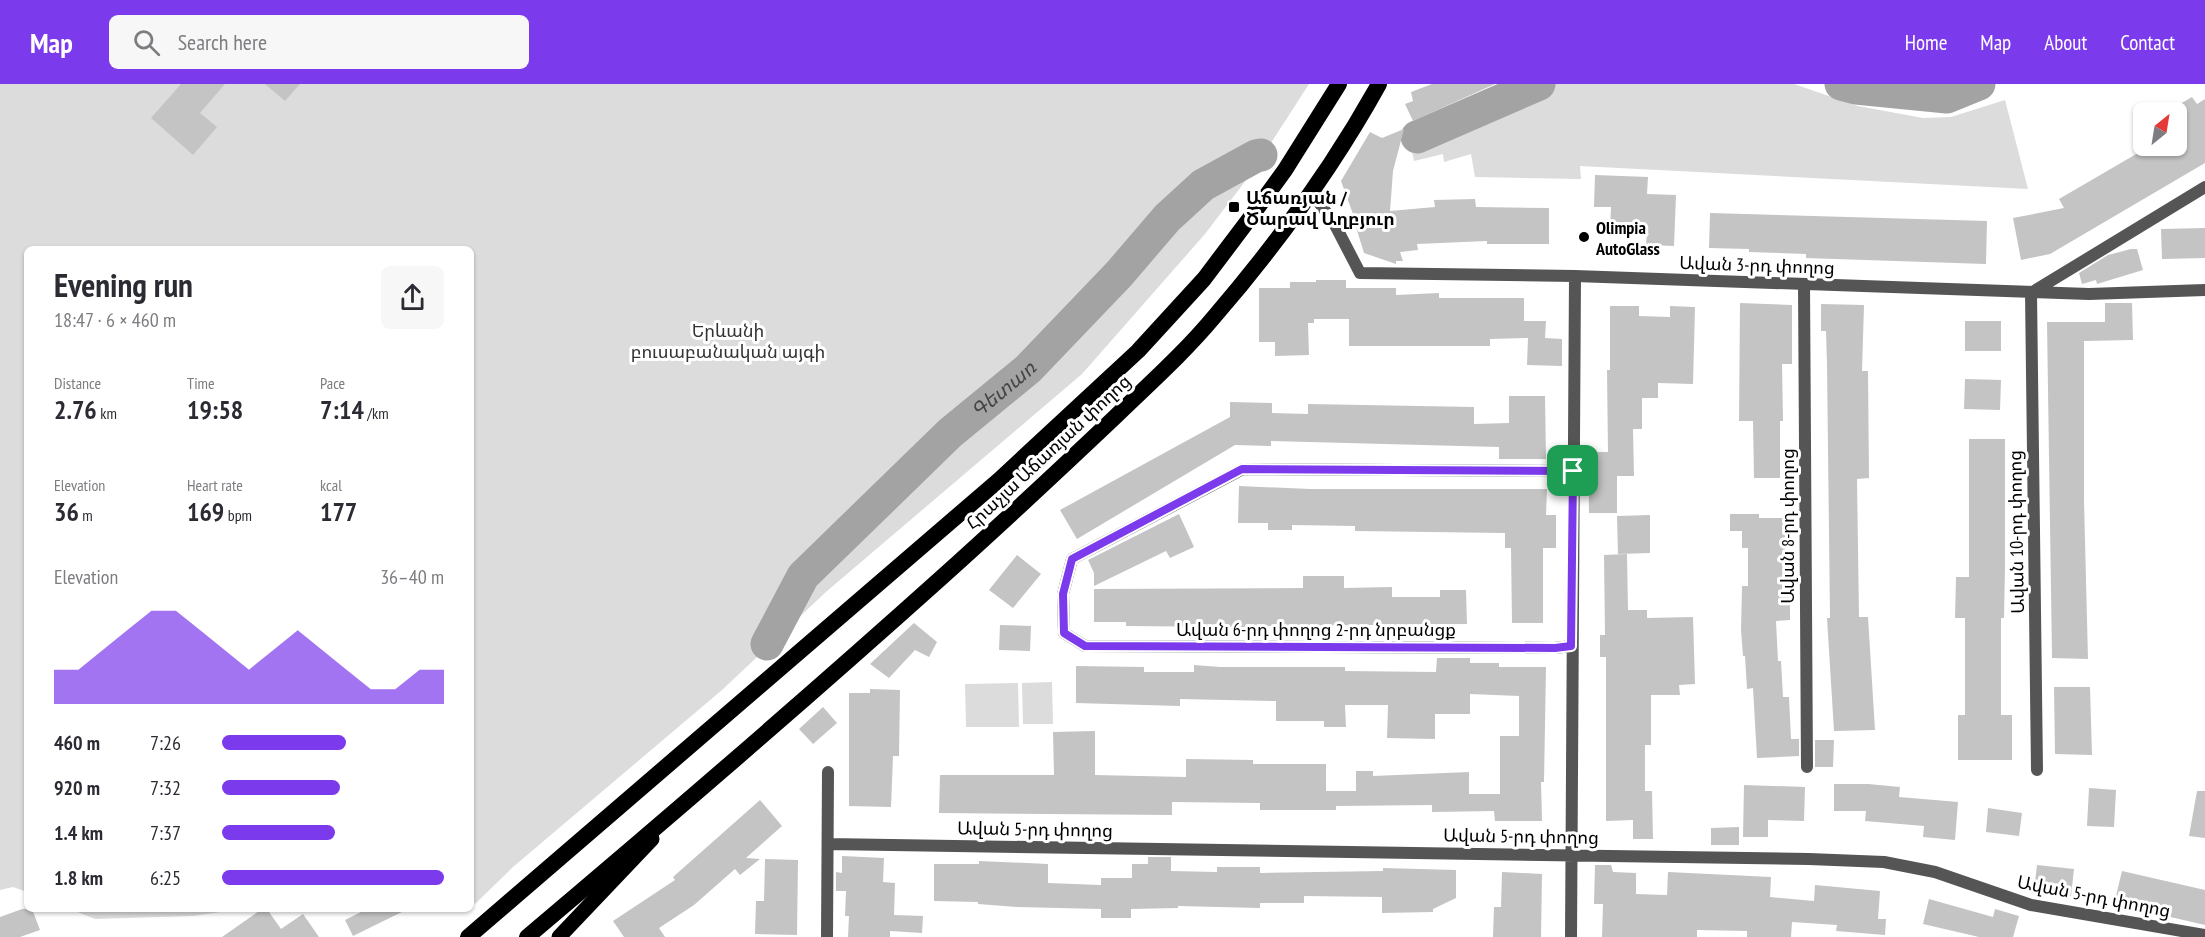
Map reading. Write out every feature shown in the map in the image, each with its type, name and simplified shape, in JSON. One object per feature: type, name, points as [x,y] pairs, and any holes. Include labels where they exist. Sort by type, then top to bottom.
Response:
[{"type":"highway","name":"Հրաչյա Աճառյան փողոց","points":[[468,937],[999,480],[1138,351],[1204,279],[1250,218],[1285,170],[1339,84]]},
{"type":"highway","name":"Հրաչյա Աճառյան փողոց","points":[[527,937],[689,800],[1018,510],[1168,366],[1213,319],[1312,192],[1379,84]]},
{"type":"main road","points":[[559,937],[689,800]]},
{"type":"street","points":[[2031,292],[2205,187]]},
{"type":"street","name":"Ավան 3-րդ փողոց","points":[[1312,192],[1334,223],[1360,273],[1575,276],[2089,294],[2205,290]]},
{"type":"street","points":[[1570,937],[1575,276]]},
{"type":"street","name":"Ավան 8-րդ փողոց","points":[[1804,284],[1807,767]]},
{"type":"street","name":"Ավան 10-րդ փողոց","points":[[2031,292],[2037,770]]},
{"type":"street","name":"Ավան 6-րդ փողոց 2-րդ նրբանցք","points":[[1571,646],[1555,648],[1085,646],[1064,633],[1063,594],[1072,559],[1242,469],[1573,471]]},
{"type":"street","points":[[827,937],[828,772]]},
{"type":"street","name":"Ավան 5-րդ փողոց","points":[[828,844],[1884,862],[1935,872],[2031,905],[2141,931],[2205,934]]},
{"type":"green space","name":"Երևանի բուսաբանական այգի","points":[[0,84],[1309,84],[1253,171],[1205,234],[1082,374],[827,591],[722,690],[513,867],[475,904],[474,246],[24,246],[24,891],[13,887],[0,890]]},
{"type":"green space","points":[[1514,84],[1794,84],[1858,106],[1923,118],[1951,117],[2005,100],[2028,189],[1580,166],[1581,179],[1475,177],[1471,154],[1444,162],[1443,154],[1414,161],[1407,130]]},
{"type":"green space","points":[[1052,682],[1053,724],[1023,724],[1022,683]]},
{"type":"green space","points":[[1018,683],[1019,727],[966,727],[965,684]]},
{"type":"green space","points":[[78,912],[220,912],[193,916],[95,919]]},
{"type":"building","points":[[181,84],[225,84],[200,113],[217,127],[193,155],[151,118]]},
{"type":"building","points":[[265,84],[300,84],[285,101]]},
{"type":"building","points":[[1432,84],[1495,84],[1413,121],[1405,104],[1413,101],[1411,92]]},
{"type":"building","points":[[2192,97],[2197,104],[2205,99],[2205,163],[2050,254],[2021,260],[2013,218],[2064,208],[2059,199],[2133,156],[2187,156],[2187,102],[2183,102]]},
{"type":"building","points":[[1404,129],[1393,171],[1390,211],[1435,207],[1434,200],[1475,199],[1476,207],[1549,208],[1549,244],[1487,244],[1487,241],[1417,244],[1418,250],[1400,252],[1403,261],[1396,261],[1396,264],[1364,253],[1341,181],[1370,132],[1382,138]]},
{"type":"building","points":[[1595,175],[1648,177],[1647,194],[1676,195],[1674,246],[1646,245],[1647,231],[1610,230],[1611,207],[1594,207]]},
{"type":"building","points":[[1710,213],[1987,221],[1986,264],[1806,258],[1806,254],[1709,248]]},
{"type":"building","points":[[2205,228],[2205,258],[2162,259],[2161,229]]},
{"type":"building","points":[[2137,249],[2143,270],[2097,284],[2096,280],[2082,284],[2079,273],[2108,255]]},
{"type":"building","points":[[1316,280],[1346,280],[1346,288],[1396,288],[1396,295],[1439,293],[1439,298],[1524,298],[1524,321],[1546,321],[1545,338],[1562,339],[1562,366],[1527,365],[1528,338],[1490,339],[1490,346],[1349,346],[1349,319],[1314,319],[1314,323],[1308,323],[1309,355],[1275,356],[1275,342],[1259,342],[1259,288],[1290,288],[1290,282],[1316,282]]},
{"type":"building","points":[[1740,303],[1792,305],[1792,364],[1782,364],[1783,421],[1780,421],[1780,478],[1754,478],[1753,421],[1739,421]]},
{"type":"building","points":[[2105,303],[2132,303],[2133,340],[2084,341],[2084,501],[2088,659],[2052,658],[2047,322],[2105,322]]},
{"type":"building","points":[[1821,304],[1864,305],[1862,371],[1868,371],[1869,478],[1857,479],[1859,617],[1868,617],[1875,730],[1834,731],[1827,618],[1830,618],[1826,331],[1821,331]]},
{"type":"building","points":[[1610,306],[1639,306],[1639,316],[1670,317],[1670,306],[1695,307],[1693,384],[1658,383],[1658,398],[1642,398],[1642,429],[1633,429],[1634,476],[1617,476],[1617,513],[1589,513],[1588,452],[1608,452],[1607,370],[1610,370]]},
{"type":"building","points":[[1965,321],[2001,321],[2001,351],[1965,351]]},
{"type":"building","points":[[1965,379],[2001,380],[2000,410],[1964,409]]},
{"type":"building","points":[[1509,396],[1545,396],[1546,459],[1499,459],[1499,447],[1271,441],[1271,446],[1235,445],[1077,539],[1060,510],[1230,417],[1230,402],[1272,403],[1272,413],[1308,414],[1308,404],[1474,407],[1474,424],[1509,423]]},
{"type":"building","points":[[1969,439],[2005,439],[2005,567],[2004,618],[2001,618],[2001,715],[2012,715],[2012,760],[1958,760],[1958,715],[1965,715],[1965,618],[1955,618],[1956,577],[1969,577]]},
{"type":"building","points":[[1239,486],[1310,489],[1547,489],[1546,515],[1556,515],[1556,548],[1543,548],[1543,623],[1512,623],[1511,548],[1505,548],[1505,533],[1355,531],[1355,526],[1292,525],[1292,530],[1268,530],[1268,523],[1238,523]]},
{"type":"building","points":[[1179,514],[1194,547],[1170,558],[1166,551],[1094,586],[1094,573],[1088,560]]},
{"type":"building","points":[[1730,514],[1759,514],[1759,518],[1785,518],[1786,586],[1790,586],[1790,620],[1776,621],[1778,661],[1781,661],[1783,697],[1789,697],[1791,739],[1799,739],[1799,756],[1757,758],[1753,688],[1747,689],[1741,630],[1742,586],[1748,586],[1748,548],[1742,548],[1742,531],[1730,531]]},
{"type":"building","points":[[1650,515],[1650,553],[1618,554],[1617,516]]},
{"type":"building","points":[[1627,554],[1628,610],[1647,610],[1647,618],[1693,617],[1695,684],[1679,685],[1680,695],[1651,695],[1651,745],[1645,745],[1645,791],[1652,791],[1653,839],[1633,839],[1633,820],[1606,821],[1606,657],[1600,657],[1600,635],[1605,635],[1604,555]]},
{"type":"building","points":[[1017,555],[1041,574],[1013,608],[989,590]]},
{"type":"building","points":[[1303,576],[1344,576],[1344,588],[1392,587],[1392,597],[1440,597],[1440,590],[1466,590],[1467,624],[1264,626],[1264,632],[1238,633],[1238,627],[1126,626],[1126,622],[1094,622],[1094,589],[1303,588]]},
{"type":"building","points":[[914,623],[937,642],[929,657],[915,650],[889,678],[870,664]]},
{"type":"building","points":[[1000,625],[1031,626],[1030,651],[999,650]]},
{"type":"building","points":[[1437,658],[1470,658],[1470,663],[1499,663],[1499,667],[1546,667],[1544,782],[1541,782],[1542,821],[1495,821],[1494,811],[1432,812],[1432,805],[1336,806],[1336,810],[1260,810],[1260,803],[1172,802],[1172,815],[939,813],[940,775],[1054,775],[1053,732],[1095,731],[1095,775],[1186,777],[1186,759],[1253,760],[1253,764],[1326,764],[1326,791],[1356,791],[1356,771],[1373,771],[1373,776],[1469,772],[1469,794],[1500,794],[1500,736],[1519,736],[1519,696],[1470,694],[1470,714],[1435,714],[1435,739],[1387,738],[1388,705],[1345,705],[1346,727],[1324,727],[1324,721],[1276,721],[1276,701],[1180,699],[1180,706],[1076,703],[1076,666],[1144,667],[1144,672],[1194,672],[1194,665],[1345,667],[1345,671],[1436,672]]},
{"type":"building","points":[[2054,687],[2090,687],[2092,755],[2055,754]]},
{"type":"building","points":[[870,689],[900,690],[899,756],[893,756],[891,807],[849,806],[849,693],[870,693]]},
{"type":"building","points":[[823,707],[837,723],[813,744],[799,729]]},
{"type":"building","points":[[1815,740],[1834,740],[1833,767],[1815,767]]},
{"type":"building","points":[[1834,784],[1900,787],[1899,797],[1958,802],[1955,840],[1923,837],[1924,826],[1865,821],[1866,811],[1834,811]]},
{"type":"building","points":[[1744,785],[1805,787],[1804,821],[1768,820],[1768,837],[1743,837]]},
{"type":"building","points":[[2089,788],[2116,790],[2114,827],[2087,826]]},
{"type":"building","points":[[2197,791],[2205,791],[2205,838],[2189,836]]},
{"type":"building","points":[[760,800],[782,826],[746,858],[760,859],[740,875],[735,869],[694,905],[659,928],[665,937],[624,937],[613,921],[675,880],[673,877]]},
{"type":"building","points":[[1988,808],[2022,813],[2019,836],[1986,832]]},
{"type":"building","points":[[1739,827],[1739,845],[1711,845],[1711,828]]},
{"type":"building","points":[[842,856],[884,858],[883,882],[895,883],[894,915],[923,916],[922,933],[890,931],[890,937],[848,937],[849,916],[845,916],[846,891],[836,891],[836,872],[842,873]]},
{"type":"building","points":[[1148,857],[1171,857],[1171,871],[1217,872],[1217,867],[1260,867],[1260,873],[1383,871],[1383,868],[1456,870],[1456,898],[1433,909],[1433,912],[1382,913],[1382,897],[1304,896],[1304,903],[1260,903],[1260,908],[1178,906],[1178,908],[1131,909],[1131,918],[1101,918],[1101,909],[1017,907],[978,904],[978,902],[934,901],[934,864],[979,864],[979,861],[1048,864],[1048,883],[1101,885],[1101,878],[1132,878],[1132,864],[1148,864]]},
{"type":"building","points":[[765,859],[798,860],[797,935],[755,934],[756,901],[764,901]]},
{"type":"building","points":[[1595,865],[1611,865],[1613,872],[1636,873],[1636,894],[1667,895],[1668,872],[1771,877],[1770,897],[1814,901],[1815,885],[1880,891],[1878,919],[1886,919],[1885,935],[1836,931],[1837,925],[1792,922],[1791,937],[1747,937],[1747,931],[1697,930],[1697,937],[1602,937],[1603,904],[1594,904]]},
{"type":"building","points":[[2037,865],[2074,869],[2071,896],[2034,891]]},
{"type":"building","points":[[2122,871],[2205,890],[2205,925],[2114,904]]},
{"type":"building","points":[[1502,872],[1542,874],[1541,937],[1493,937],[1494,907],[1501,907]]},
{"type":"building","points":[[1929,899],[1993,917],[1995,909],[2019,916],[2013,937],[1979,937],[1923,924]]},
{"type":"building","points":[[24,909],[24,912],[33,912],[40,930],[20,937],[0,937],[0,917]]},
{"type":"building","points":[[258,912],[269,912],[281,929],[303,914],[319,937],[222,937]]},
{"type":"building","points":[[361,912],[402,912],[353,936],[345,920]]},
{"type":"waterway","name":"Գետառ","points":[[1417,137],[1539,84]]},
{"type":"waterway","name":"Գետառ","points":[[1841,84],[1856,88],[1947,97],[1979,84]]},
{"type":"waterway","name":"Գետառ","points":[[767,644],[803,576],[950,433],[1028,369],[1119,274],[1167,218],[1203,185],[1261,155]]},
{"type":"place","name":"Աճառյան / Ծարավ Աղբյուր","points":[[1234,207]]},
{"type":"place","name":"Olimpia AutoGlass","points":[[1584,237]]},
{"type":"route","points":[[1242,469],[1573,471],[1571,646],[1555,648],[1085,646],[1064,633],[1063,594],[1072,559],[1242,469]]}]
